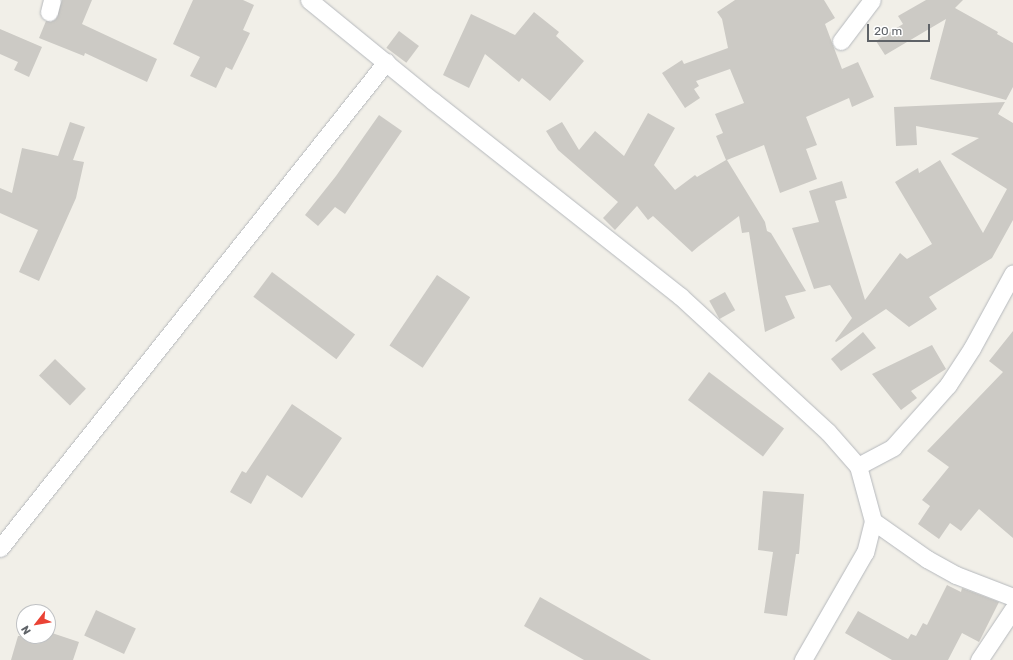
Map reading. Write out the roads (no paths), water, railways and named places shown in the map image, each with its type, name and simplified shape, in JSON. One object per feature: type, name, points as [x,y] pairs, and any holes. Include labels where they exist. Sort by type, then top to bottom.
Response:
[{"type":"street","points":[[310,0],[433,101],[680,296],[828,432],[858,466],[873,521],[865,552],[803,660]]},
{"type":"street","points":[[841,41],[872,0]]},
{"type":"street","points":[[0,548],[386,62]]},
{"type":"street","points":[[858,466],[893,447],[948,385],[972,348],[1013,273]]},
{"type":"street","points":[[873,521],[927,559],[956,575],[1013,597]]},
{"type":"street","points":[[979,660],[1013,609]]}]
